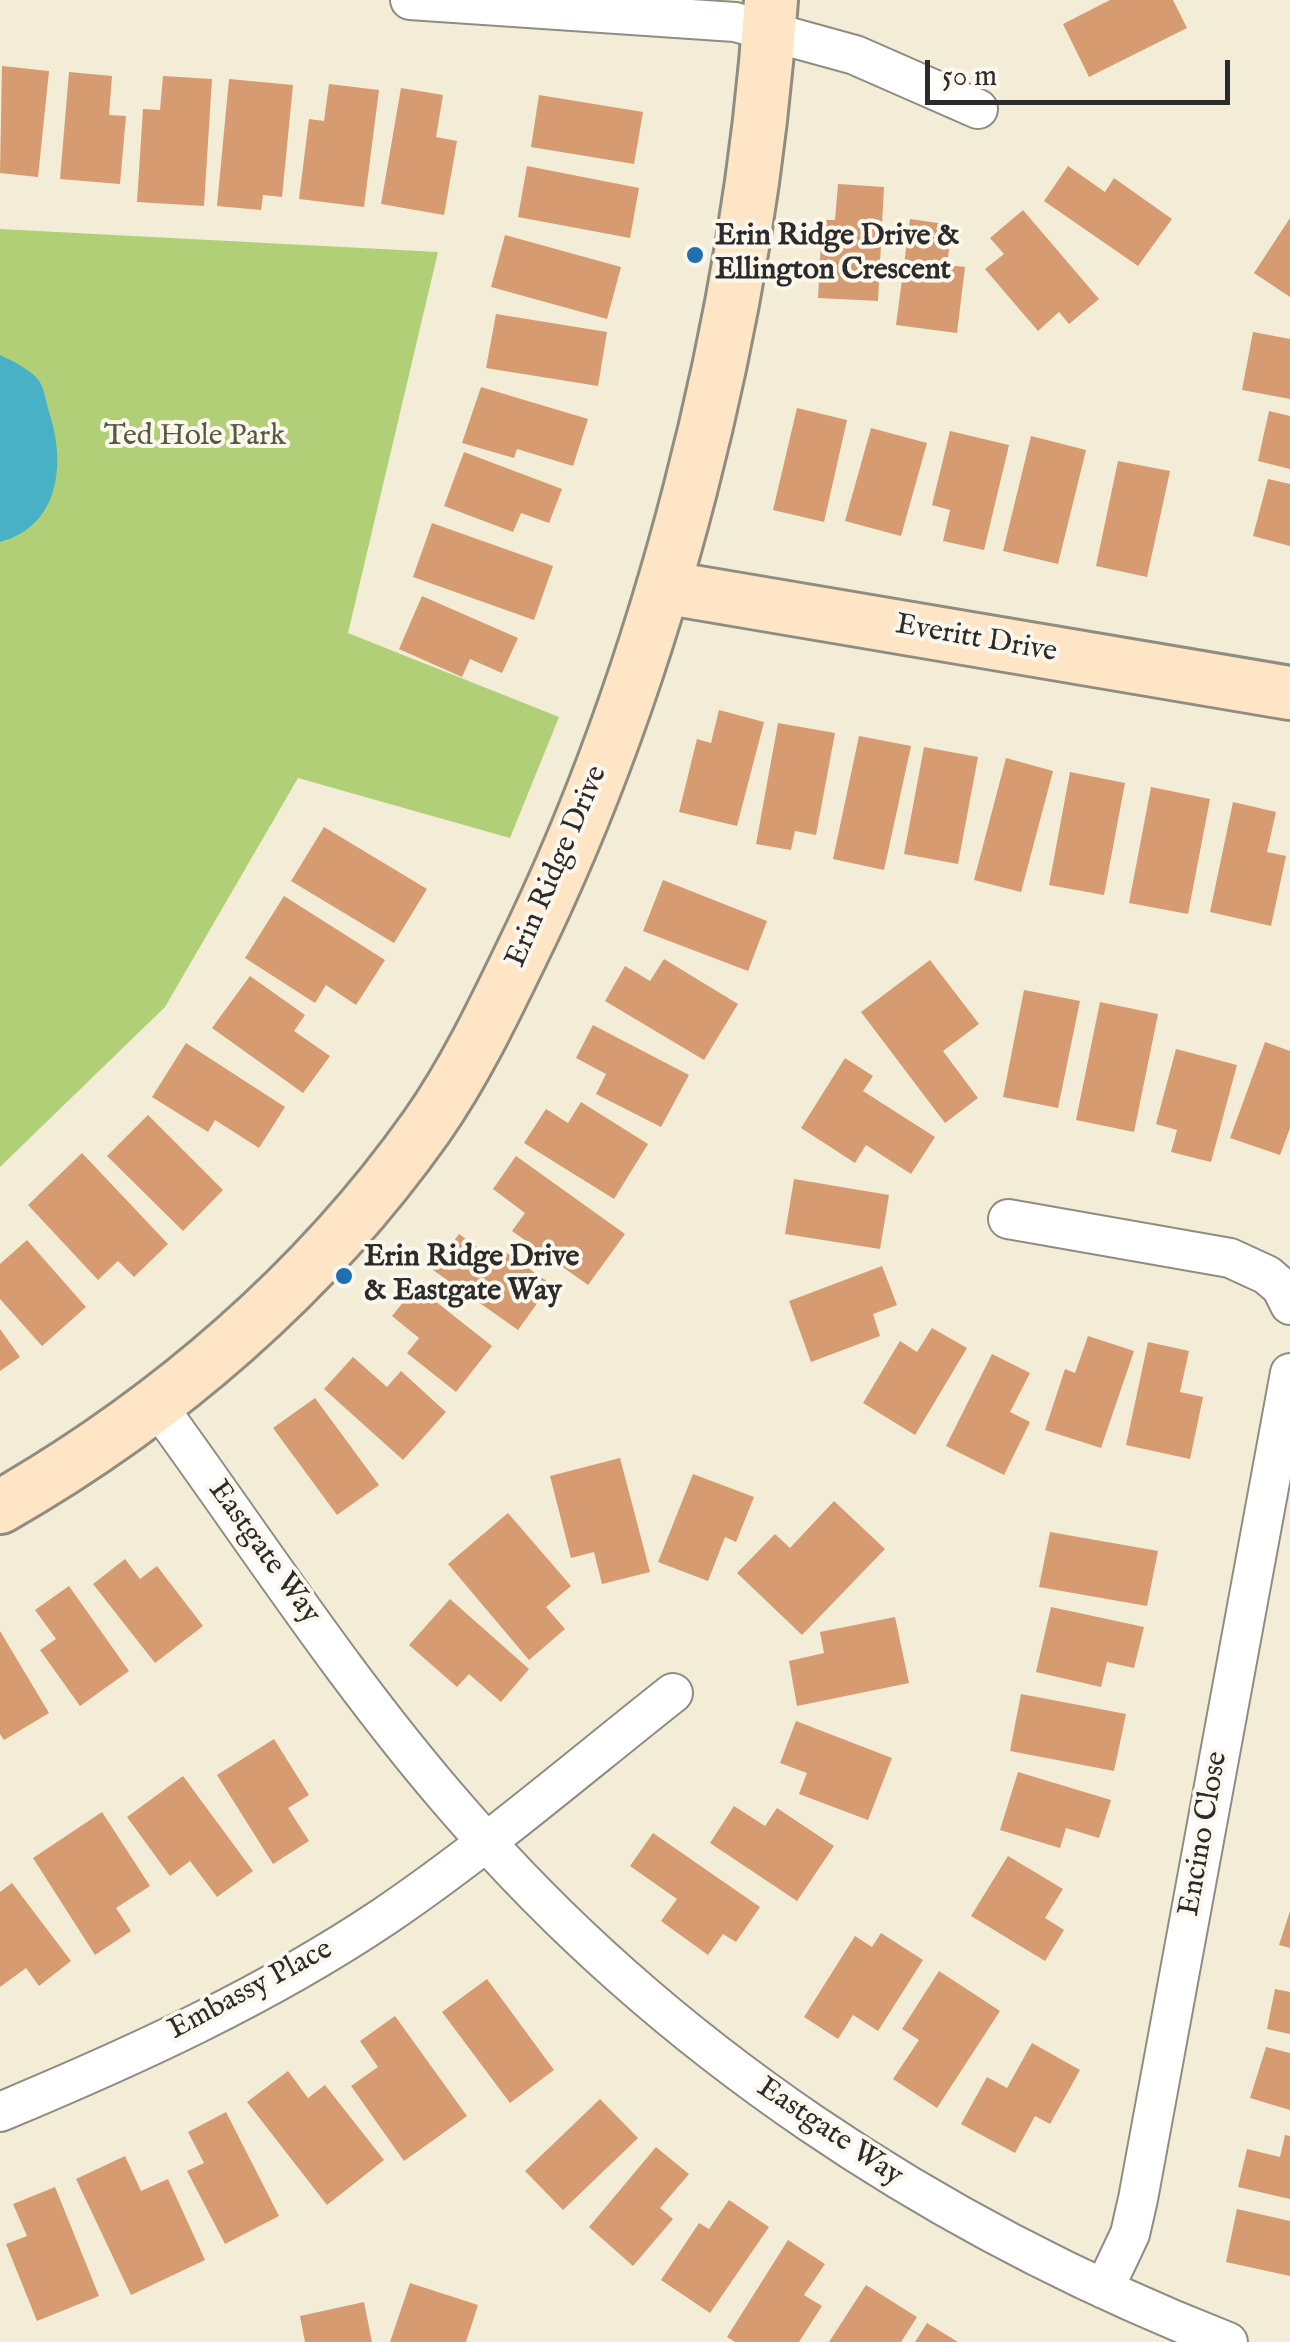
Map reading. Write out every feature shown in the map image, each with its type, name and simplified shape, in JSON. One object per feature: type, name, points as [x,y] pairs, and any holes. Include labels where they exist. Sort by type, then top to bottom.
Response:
[{"type":"street","points":[[410,0],[717,20],[770,15],[978,109]]},
{"type":"street","name":"Erin Ridge Drive","points":[[0,1507],[156,1404],[230,1344],[338,1239],[428,1125],[490,1019],[552,891],[610,746],[663,587],[708,413],[737,267],[770,15]]},
{"type":"street","name":"Everitt Drive","points":[[663,587],[1290,693]]},
{"type":"street","points":[[1008,1219],[1230,1258],[1267,1275],[1280,1287],[1290,1305]]},
{"type":"street","name":"Encino Close","points":[[1104,2289],[1130,2234],[1138,2199],[1290,1374]]},
{"type":"street","name":"Eastgate Way","points":[[156,1404],[398,1738],[485,1841],[608,1964],[664,2013],[785,2105],[947,2210],[1104,2289],[1228,2342]]},
{"type":"street","points":[[485,1841],[673,1694]]},
{"type":"street","name":"Embassy Place","points":[[0,2112],[214,2015],[309,1962],[382,1918],[485,1841]]},
{"type":"green space","name":"Ted Hole Park","points":[[0,229],[438,252],[348,633],[559,717],[510,838],[298,778],[165,1007],[0,1167]]},
{"type":"water","points":[[0,355],[27,370],[41,384],[54,432],[57,471],[46,507],[35,522],[0,542]]},
{"type":"building","points":[[1110,0],[1173,0],[1187,28],[1089,77],[1063,24]]},
{"type":"building","points":[[2,66],[49,71],[38,177],[0,173]]},
{"type":"building","points":[[69,72],[112,76],[109,115],[126,116],[120,184],[60,179]]},
{"type":"building","points":[[163,76],[212,79],[204,206],[137,202],[143,109],[160,110]]},
{"type":"building","points":[[229,79],[293,85],[282,197],[263,195],[261,210],[217,206]]},
{"type":"building","points":[[329,84],[379,90],[364,207],[299,199],[309,119],[324,121]]},
{"type":"building","points":[[401,88],[443,95],[436,137],[457,141],[444,215],[381,204]]},
{"type":"building","points":[[539,95],[643,112],[634,164],[531,147]]},
{"type":"building","points":[[527,166],[639,188],[630,238],[518,217]]},
{"type":"building","points":[[1068,166],[1105,192],[1114,178],[1172,219],[1138,266],[1044,201]]},
{"type":"building","points":[[838,184],[884,187],[878,301],[818,298],[822,220],[835,220]]},
{"type":"building","points":[[1023,210],[1099,299],[1069,324],[1059,312],[1038,331],[985,269],[1004,254],[990,238]]},
{"type":"building","points":[[1290,218],[1290,297],[1254,273]]},
{"type":"building","points":[[910,219],[952,225],[947,265],[965,267],[957,333],[896,325]]},
{"type":"building","points":[[505,235],[621,267],[607,319],[491,287]]},
{"type":"building","points":[[496,314],[607,332],[598,386],[486,368]]},
{"type":"building","points":[[1253,332],[1290,339],[1290,399],[1242,390]]},
{"type":"building","points":[[481,387],[588,419],[573,466],[517,449],[514,458],[462,443]]},
{"type":"building","points":[[797,408],[847,420],[824,522],[773,510]]},
{"type":"building","points":[[1269,411],[1290,416],[1290,469],[1258,461]]},
{"type":"building","points":[[871,428],[927,443],[901,536],[845,521]]},
{"type":"building","points":[[950,431],[1009,445],[984,550],[943,541],[950,510],[932,505]]},
{"type":"building","points":[[1031,436],[1086,450],[1058,564],[1003,551]]},
{"type":"building","points":[[464,452],[562,489],[549,523],[521,513],[513,532],[444,506]]},
{"type":"building","points":[[1118,461],[1170,471],[1147,577],[1096,566]]},
{"type":"building","points":[[1268,479],[1290,484],[1290,546],[1253,536]]},
{"type":"building","points":[[432,523],[553,566],[534,620],[413,577]]},
{"type":"building","points":[[422,596],[518,638],[502,673],[470,659],[462,677],[399,649]]},
{"type":"building","points":[[719,710],[764,722],[737,826],[679,812],[697,739],[711,743]]},
{"type":"building","points":[[778,723],[835,733],[816,835],[795,831],[791,850],[756,844]]},
{"type":"building","points":[[859,736],[911,746],[884,870],[833,859]]},
{"type":"building","points":[[924,747],[978,757],[958,864],[904,854]]},
{"type":"building","points":[[1006,758],[1053,771],[1021,892],[974,880]]},
{"type":"building","points":[[1070,772],[1125,783],[1104,895],[1049,885]]},
{"type":"building","points":[[1151,787],[1210,799],[1188,914],[1129,903]]},
{"type":"building","points":[[1233,802],[1276,812],[1267,852],[1286,856],[1271,926],[1210,912]]},
{"type":"building","points":[[324,827],[427,889],[394,943],[291,881]]},
{"type":"building","points":[[663,880],[767,921],[748,971],[643,931]]},
{"type":"building","points":[[284,896],[385,960],[356,1005],[326,985],[315,1003],[245,958]]},
{"type":"building","points":[[664,959],[738,1004],[704,1060],[605,1001],[625,966],[650,981]]},
{"type":"building","points":[[930,960],[979,1024],[943,1051],[978,1098],[945,1123],[861,1012]]},
{"type":"building","points":[[250,976],[305,1015],[294,1031],[330,1056],[303,1093],[212,1028]]},
{"type":"building","points":[[1024,990],[1080,1001],[1058,1108],[1003,1097]]},
{"type":"building","points":[[1100,1002],[1158,1014],[1134,1132],[1076,1120]]},
{"type":"building","points":[[593,1025],[689,1075],[661,1127],[596,1094],[606,1074],[576,1058]]},
{"type":"building","points":[[1265,1042],[1290,1051],[1290,1128],[1280,1155],[1230,1138]]},
{"type":"building","points":[[186,1043],[285,1107],[259,1148],[215,1120],[208,1132],[152,1097]]},
{"type":"building","points":[[1176,1049],[1237,1065],[1211,1162],[1171,1152],[1177,1130],[1156,1124]]},
{"type":"building","points":[[845,1058],[873,1076],[863,1091],[935,1137],[911,1174],[866,1145],[855,1163],[801,1128]]},
{"type":"building","points":[[581,1102],[648,1144],[614,1199],[524,1143],[546,1109],[568,1123]]},
{"type":"building","points":[[148,1115],[223,1190],[183,1231],[107,1156]]},
{"type":"building","points":[[82,1153],[168,1244],[134,1277],[118,1261],[98,1280],[28,1205]]},
{"type":"building","points":[[516,1156],[625,1234],[588,1285],[512,1231],[525,1213],[493,1189]]},
{"type":"building","points":[[794,1179],[889,1195],[880,1249],[785,1234]]},
{"type":"building","points":[[459,1234],[491,1257],[498,1247],[551,1284],[518,1330],[433,1270]]},
{"type":"building","points":[[27,1240],[86,1307],[42,1346],[0,1299],[0,1264]]},
{"type":"building","points":[[882,1266],[897,1305],[873,1314],[880,1336],[811,1362],[789,1301]]},
{"type":"building","points":[[416,1286],[492,1346],[456,1392],[407,1353],[419,1338],[392,1316]]},
{"type":"building","points":[[932,1328],[967,1348],[915,1435],[863,1403],[900,1341],[917,1352]]},
{"type":"building","points":[[0,1329],[20,1357],[0,1371]]},
{"type":"building","points":[[1088,1336],[1134,1351],[1101,1448],[1045,1430],[1065,1369],[1075,1373]]},
{"type":"building","points":[[1148,1342],[1189,1351],[1180,1392],[1203,1397],[1190,1459],[1126,1445]]},
{"type":"building","points":[[992,1354],[1030,1373],[1010,1412],[1030,1422],[1004,1475],[946,1446]]},
{"type":"building","points":[[353,1357],[387,1387],[401,1371],[446,1412],[403,1460],[324,1389]]},
{"type":"building","points":[[315,1398],[379,1485],[337,1515],[273,1428]]},
{"type":"building","points":[[620,1458],[650,1572],[602,1584],[594,1552],[571,1558],[550,1476]]},
{"type":"building","points":[[693,1474],[754,1497],[736,1542],[725,1537],[708,1581],[658,1562]]},
{"type":"building","points":[[834,1501],[885,1549],[802,1635],[737,1573],[775,1534],[790,1548]]},
{"type":"building","points":[[508,1513],[571,1586],[546,1607],[565,1629],[529,1660],[448,1564]]},
{"type":"building","points":[[1050,1532],[1158,1551],[1147,1606],[1039,1587]]},
{"type":"building","points":[[125,1559],[140,1579],[157,1566],[203,1626],[155,1663],[93,1584]]},
{"type":"building","points":[[69,1586],[129,1671],[80,1706],[40,1650],[56,1639],[35,1610]]},
{"type":"building","points":[[450,1599],[529,1669],[501,1702],[469,1674],[457,1687],[409,1645]]},
{"type":"building","points":[[1051,1607],[1144,1627],[1134,1668],[1107,1662],[1101,1687],[1036,1672]]},
{"type":"building","points":[[895,1617],[909,1683],[797,1706],[789,1661],[824,1653],[820,1632]]},
{"type":"building","points":[[0,1631],[49,1713],[4,1740],[0,1734]]},
{"type":"building","points":[[1021,1694],[1126,1714],[1114,1771],[1010,1751]]},
{"type":"building","points":[[796,1721],[892,1758],[868,1820],[799,1794],[807,1773],[780,1763]]},
{"type":"building","points":[[274,1739],[309,1795],[288,1808],[309,1841],[273,1864],[217,1775]]},
{"type":"building","points":[[1018,1772],[1111,1800],[1099,1838],[1066,1828],[1060,1848],[1000,1830]]},
{"type":"building","points":[[183,1776],[253,1871],[217,1897],[190,1861],[170,1876],[127,1817]]},
{"type":"building","points":[[734,1806],[765,1826],[777,1808],[834,1846],[797,1901],[710,1843]]},
{"type":"building","points":[[102,1812],[150,1886],[116,1908],[131,1931],[95,1955],[33,1858]]},
{"type":"building","points":[[653,1833],[760,1907],[736,1942],[723,1934],[708,1955],[661,1921],[677,1899],[630,1866]]},
{"type":"building","points":[[1008,1856],[1063,1889],[1045,1918],[1064,1930],[1045,1961],[971,1916]]},
{"type":"building","points":[[12,1883],[71,1961],[39,1986],[26,1968],[0,1987],[0,1892]]},
{"type":"building","points":[[1290,1911],[1290,1948],[1279,1945]]},
{"type":"building","points":[[881,1933],[923,1960],[878,2031],[853,2015],[838,2039],[804,2017],[855,1936],[872,1947]]},
{"type":"building","points":[[939,1971],[1000,2011],[937,2108],[893,2079],[919,2040],[902,2029]]},
{"type":"building","points":[[487,1979],[554,2070],[510,2103],[442,2012]]},
{"type":"building","points":[[1275,1989],[1290,1992],[1290,2034],[1267,2029]]},
{"type":"building","points":[[395,2016],[467,2116],[404,2161],[351,2086],[378,2067],[360,2041]]},
{"type":"building","points":[[1032,2043],[1080,2070],[1050,2124],[1035,2116],[1015,2153],[961,2124],[987,2077],[1007,2088]]},
{"type":"building","points":[[1266,2047],[1290,2053],[1290,2110],[1250,2098]]},
{"type":"building","points":[[288,2071],[308,2098],[325,2085],[384,2160],[327,2205],[247,2102]]},
{"type":"building","points":[[600,2099],[638,2138],[563,2210],[525,2171]]},
{"type":"building","points":[[226,2112],[279,2216],[225,2244],[187,2171],[204,2163],[188,2132]]},
{"type":"building","points":[[1285,2135],[1290,2136],[1290,2199],[1238,2187],[1247,2149],[1280,2157]]},
{"type":"building","points":[[656,2147],[689,2174],[660,2208],[673,2219],[633,2266],[589,2227]]},
{"type":"building","points":[[125,2156],[141,2191],[168,2179],[205,2260],[131,2295],[76,2179]]},
{"type":"building","points":[[55,2187],[99,2296],[37,2321],[6,2244],[27,2236],[13,2204]]},
{"type":"building","points":[[729,2200],[769,2227],[710,2313],[661,2280],[699,2223],[709,2229]]},
{"type":"building","points":[[1237,2209],[1290,2221],[1290,2276],[1226,2262]]},
{"type":"building","points":[[788,2240],[825,2264],[804,2295],[822,2306],[799,2342],[735,2342],[727,2337]]},
{"type":"building","points":[[410,2283],[478,2305],[466,2342],[390,2342]]},
{"type":"building","points":[[866,2285],[917,2317],[901,2342],[829,2342]]},
{"type":"building","points":[[364,2302],[372,2342],[305,2342],[300,2316]]},
{"type":"building","points":[[927,2323],[958,2342],[915,2342]]},
{"type":"place","name":"Erin Ridge Drive & Ellington Crescent","points":[[695,255]]},
{"type":"place","name":"Erin Ridge Drive & Eastgate Way","points":[[344,1276]]}]
